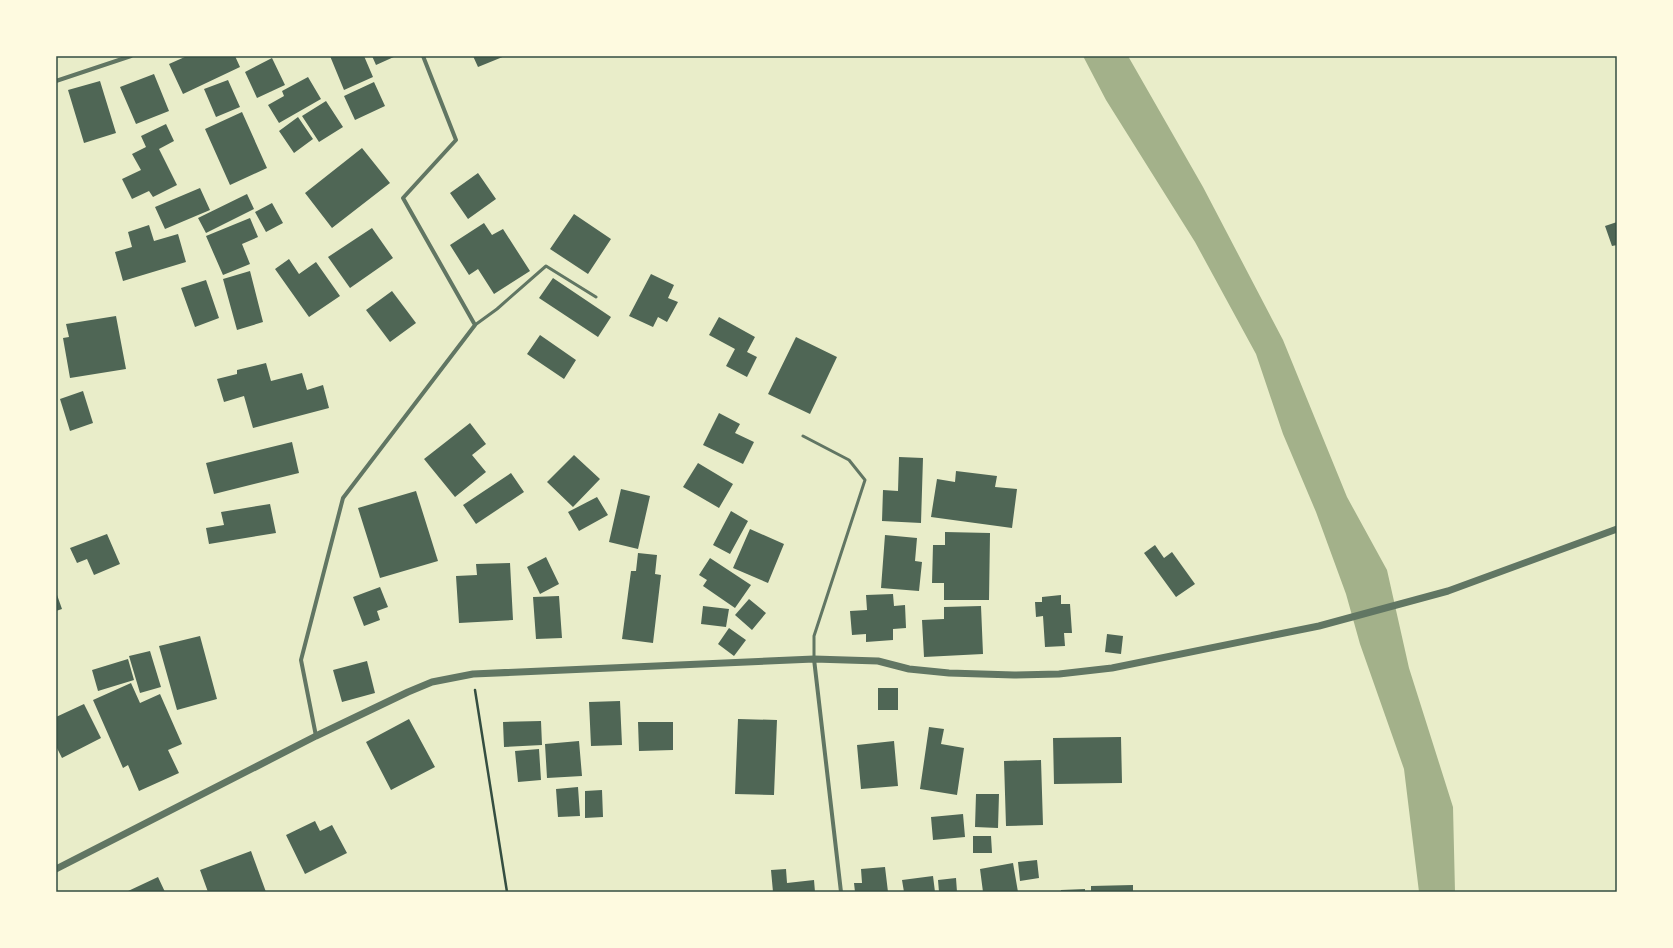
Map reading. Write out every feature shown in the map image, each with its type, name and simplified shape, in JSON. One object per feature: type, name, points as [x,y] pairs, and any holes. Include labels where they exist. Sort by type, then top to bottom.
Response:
[{"type":"street","points":[[56,81],[131,56]]},
{"type":"street","points":[[316,736],[301,660],[343,498],[474,325],[403,198],[456,140],[423,56]]},
{"type":"street","points":[[56,868],[316,736],[414,689],[432,682],[473,674],[814,659],[878,661],[909,669],[949,673],[1014,675],[1059,674],[1112,668],[1319,626],[1448,591],[1617,529]]},
{"type":"street","points":[[814,659],[841,892]]},
{"type":"lane","points":[[474,325],[498,309],[546,266],[596,297]]},
{"type":"lane","points":[[803,436],[849,460],[865,480],[814,636],[814,659]]},
{"type":"path","points":[[473,674],[507,892]]},
{"type":"shaded area","points":[[1083,56],[1128,56],[1203,187],[1283,340],[1347,497],[1387,570],[1409,668],[1453,807],[1455,892],[1419,892],[1404,769],[1360,644],[1346,594],[1316,512],[1283,434],[1256,354],[1195,242],[1106,100]]},
{"type":"building","points":[[187,56],[235,56],[240,67],[183,94],[169,64]]},
{"type":"building","points":[[330,56],[364,56],[373,77],[344,90]]},
{"type":"building","points":[[372,56],[396,56],[376,65]]},
{"type":"building","points":[[473,56],[505,56],[478,67]]},
{"type":"building","points":[[272,58],[285,85],[257,98],[245,72]]},
{"type":"building","points":[[154,74],[169,111],[136,124],[120,87]]},
{"type":"building","points":[[308,77],[321,99],[279,123],[268,105],[284,96],[282,91]]},
{"type":"building","points":[[228,80],[240,107],[216,117],[204,89]]},
{"type":"building","points":[[100,81],[116,133],[84,143],[68,90]]},
{"type":"building","points":[[374,82],[385,106],[355,120],[344,96]]},
{"type":"building","points":[[326,101],[343,127],[319,142],[302,116]]},
{"type":"building","points":[[242,112],[267,168],[230,185],[205,129]]},
{"type":"building","points":[[298,117],[313,139],[294,153],[279,131]]},
{"type":"building","points":[[166,124],[174,141],[159,149],[177,185],[153,197],[149,191],[132,199],[122,179],[141,170],[132,154],[146,147],[141,136]]},
{"type":"building","points":[[362,148],[390,183],[332,228],[305,193]]},
{"type":"building","points":[[478,173],[496,199],[468,219],[450,193]]},
{"type":"building","points":[[200,188],[210,210],[165,229],[155,207]]},
{"type":"building","points":[[247,194],[254,209],[206,233],[198,218]]},
{"type":"building","points":[[272,203],[283,223],[266,232],[255,212]]},
{"type":"building","points":[[574,214],[611,239],[588,274],[550,249]]},
{"type":"building","points":[[250,218],[258,237],[242,244],[250,264],[223,275],[206,236]]},
{"type":"building","points":[[1617,222],[1617,245],[1612,246],[1605,226]]},
{"type":"building","points":[[484,223],[492,235],[503,229],[530,271],[494,294],[478,269],[469,275],[450,245]]},
{"type":"building","points":[[149,225],[154,241],[178,234],[186,262],[123,281],[115,252],[132,247],[128,232]]},
{"type":"building","points":[[372,228],[393,258],[350,288],[328,257]]},
{"type":"building","points":[[289,259],[299,274],[316,262],[340,296],[309,317],[275,269]]},
{"type":"building","points":[[250,271],[263,322],[237,330],[223,279]]},
{"type":"building","points":[[651,274],[674,285],[668,298],[678,302],[667,322],[658,317],[653,327],[629,316]]},
{"type":"building","points":[[553,278],[611,317],[598,337],[539,298]]},
{"type":"building","points":[[206,280],[219,318],[195,327],[181,288]]},
{"type":"building","points":[[392,291],[416,323],[390,342],[366,310]]},
{"type":"building","points":[[116,316],[126,369],[70,378],[63,338],[69,337],[66,324]]},
{"type":"building","points":[[719,317],[755,337],[747,352],[757,357],[747,377],[726,366],[735,349],[709,335]]},
{"type":"building","points":[[540,335],[576,360],[564,379],[527,354]]},
{"type":"building","points":[[796,337],[837,357],[810,414],[768,394]]},
{"type":"building","points":[[266,363],[271,381],[302,373],[307,390],[323,385],[329,408],[253,428],[244,396],[224,402],[217,379],[237,374],[237,370]]},
{"type":"building","points":[[83,391],[93,423],[70,431],[60,399]]},
{"type":"building","points":[[719,413],[740,424],[735,433],[754,442],[743,464],[703,445]]},
{"type":"building","points":[[470,423],[486,444],[472,455],[486,472],[455,497],[424,459]]},
{"type":"building","points":[[292,442],[299,473],[214,494],[206,463]]},
{"type":"building","points":[[574,455],[600,479],[573,507],[547,482]]},
{"type":"building","points":[[899,457],[923,458],[921,523],[882,521],[883,490],[898,491]]},
{"type":"building","points":[[698,463],[733,484],[719,508],[683,487]]},
{"type":"building","points":[[956,471],[997,476],[995,487],[1017,489],[1012,528],[931,517],[937,479],[955,482]]},
{"type":"building","points":[[511,473],[524,492],[476,524],[463,505]]},
{"type":"building","points":[[621,489],[650,496],[638,549],[609,542]]},
{"type":"building","points":[[416,491],[438,561],[380,578],[358,508]]},
{"type":"building","points":[[597,497],[608,515],[579,531],[568,512]]},
{"type":"building","points":[[270,504],[276,533],[209,544],[206,528],[224,525],[221,512]]},
{"type":"building","points":[[731,511],[748,521],[730,554],[713,545]]},
{"type":"building","points":[[750,529],[784,544],[768,583],[733,568]]},
{"type":"building","points":[[945,532],[990,533],[989,600],[944,600],[944,583],[932,583],[933,545],[945,545]]},
{"type":"building","points":[[107,534],[120,564],[94,575],[87,559],[77,563],[70,548]]},
{"type":"building","points":[[885,535],[917,538],[915,561],[922,562],[919,591],[881,588]]},
{"type":"building","points":[[1155,545],[1164,558],[1172,552],[1195,584],[1176,597],[1144,553]]},
{"type":"building","points":[[638,553],[657,555],[655,574],[661,575],[653,643],[622,639],[631,571],[636,571]]},
{"type":"building","points":[[546,557],[559,584],[540,594],[527,567]]},
{"type":"building","points":[[710,558],[751,585],[735,608],[703,586],[707,580],[699,575]]},
{"type":"building","points":[[510,563],[513,620],[459,623],[456,576],[477,575],[476,564]]},
{"type":"building","points":[[380,587],[388,607],[377,611],[380,620],[364,626],[353,597]]},
{"type":"building","points":[[56,592],[62,609],[56,611]]},
{"type":"building","points":[[893,594],[894,606],[905,605],[906,628],[893,629],[893,640],[866,642],[866,634],[852,635],[850,611],[867,610],[866,595]]},
{"type":"building","points":[[1061,595],[1061,604],[1070,604],[1072,633],[1064,633],[1065,646],[1045,647],[1043,616],[1036,617],[1035,602],[1042,602],[1042,597]]},
{"type":"building","points":[[559,596],[562,638],[536,639],[533,597]]},
{"type":"building","points":[[749,599],[766,613],[752,630],[735,615]]},
{"type":"building","points":[[703,606],[729,609],[726,627],[701,624]]},
{"type":"building","points":[[981,606],[983,654],[924,657],[922,620],[944,619],[944,607]]},
{"type":"building","points":[[729,628],[746,640],[734,656],[718,644]]},
{"type":"building","points":[[1107,634],[1123,636],[1121,654],[1105,652]]},
{"type":"building","points":[[200,636],[217,699],[177,710],[159,646]]},
{"type":"building","points":[[150,651],[161,687],[140,693],[129,656]]},
{"type":"building","points":[[128,659],[134,680],[98,691],[92,670]]},
{"type":"building","points":[[367,661],[375,693],[342,702],[333,670]]},
{"type":"building","points":[[131,683],[140,703],[160,694],[182,744],[168,750],[179,773],[139,791],[128,765],[123,768],[93,700]]},
{"type":"building","points":[[878,688],[898,688],[898,710],[878,710]]},
{"type":"building","points":[[620,701],[622,745],[591,746],[589,702]]},
{"type":"building","points":[[84,704],[101,738],[62,758],[56,746],[56,717]]},
{"type":"building","points":[[409,719],[435,767],[391,790],[366,742]]},
{"type":"building","points":[[738,719],[777,720],[774,795],[735,794]]},
{"type":"building","points":[[541,721],[542,745],[504,747],[503,722]]},
{"type":"building","points":[[638,722],[673,722],[673,750],[639,751]]},
{"type":"building","points":[[929,727],[944,729],[941,744],[964,748],[957,795],[920,789]]},
{"type":"building","points":[[1121,737],[1122,783],[1054,784],[1053,738]]},
{"type":"building","points":[[579,741],[582,776],[547,778],[545,744]]},
{"type":"building","points":[[894,741],[898,786],[861,789],[857,745]]},
{"type":"building","points":[[539,749],[541,780],[518,782],[515,751]]},
{"type":"building","points":[[1041,760],[1043,825],[1006,826],[1004,761]]},
{"type":"building","points":[[578,787],[580,816],[558,817],[556,789]]},
{"type":"building","points":[[602,790],[603,817],[585,818],[585,791]]},
{"type":"building","points":[[976,794],[999,794],[998,828],[975,827]]},
{"type":"building","points":[[963,814],[965,837],[933,840],[931,817]]},
{"type":"building","points":[[315,821],[320,831],[332,825],[347,853],[305,874],[286,835]]},
{"type":"building","points":[[973,836],[991,836],[992,853],[973,853]]},
{"type":"building","points":[[251,851],[266,892],[208,892],[200,870]]},
{"type":"building","points":[[1037,860],[1039,878],[1020,881],[1018,862]]},
{"type":"building","points":[[1013,863],[1018,892],[983,892],[980,869]]},
{"type":"building","points":[[885,867],[888,892],[855,892],[854,883],[862,883],[861,869]]},
{"type":"building","points":[[786,869],[787,883],[814,880],[815,892],[773,892],[771,870]]},
{"type":"building","points":[[933,876],[935,892],[904,892],[902,880]]},
{"type":"building","points":[[158,877],[165,892],[126,892]]},
{"type":"building","points":[[956,878],[957,892],[939,892],[938,880]]},
{"type":"building","points":[[1133,885],[1133,892],[1091,892],[1091,886]]},
{"type":"building","points":[[1085,889],[1085,892],[1061,892],[1061,890]]}]
